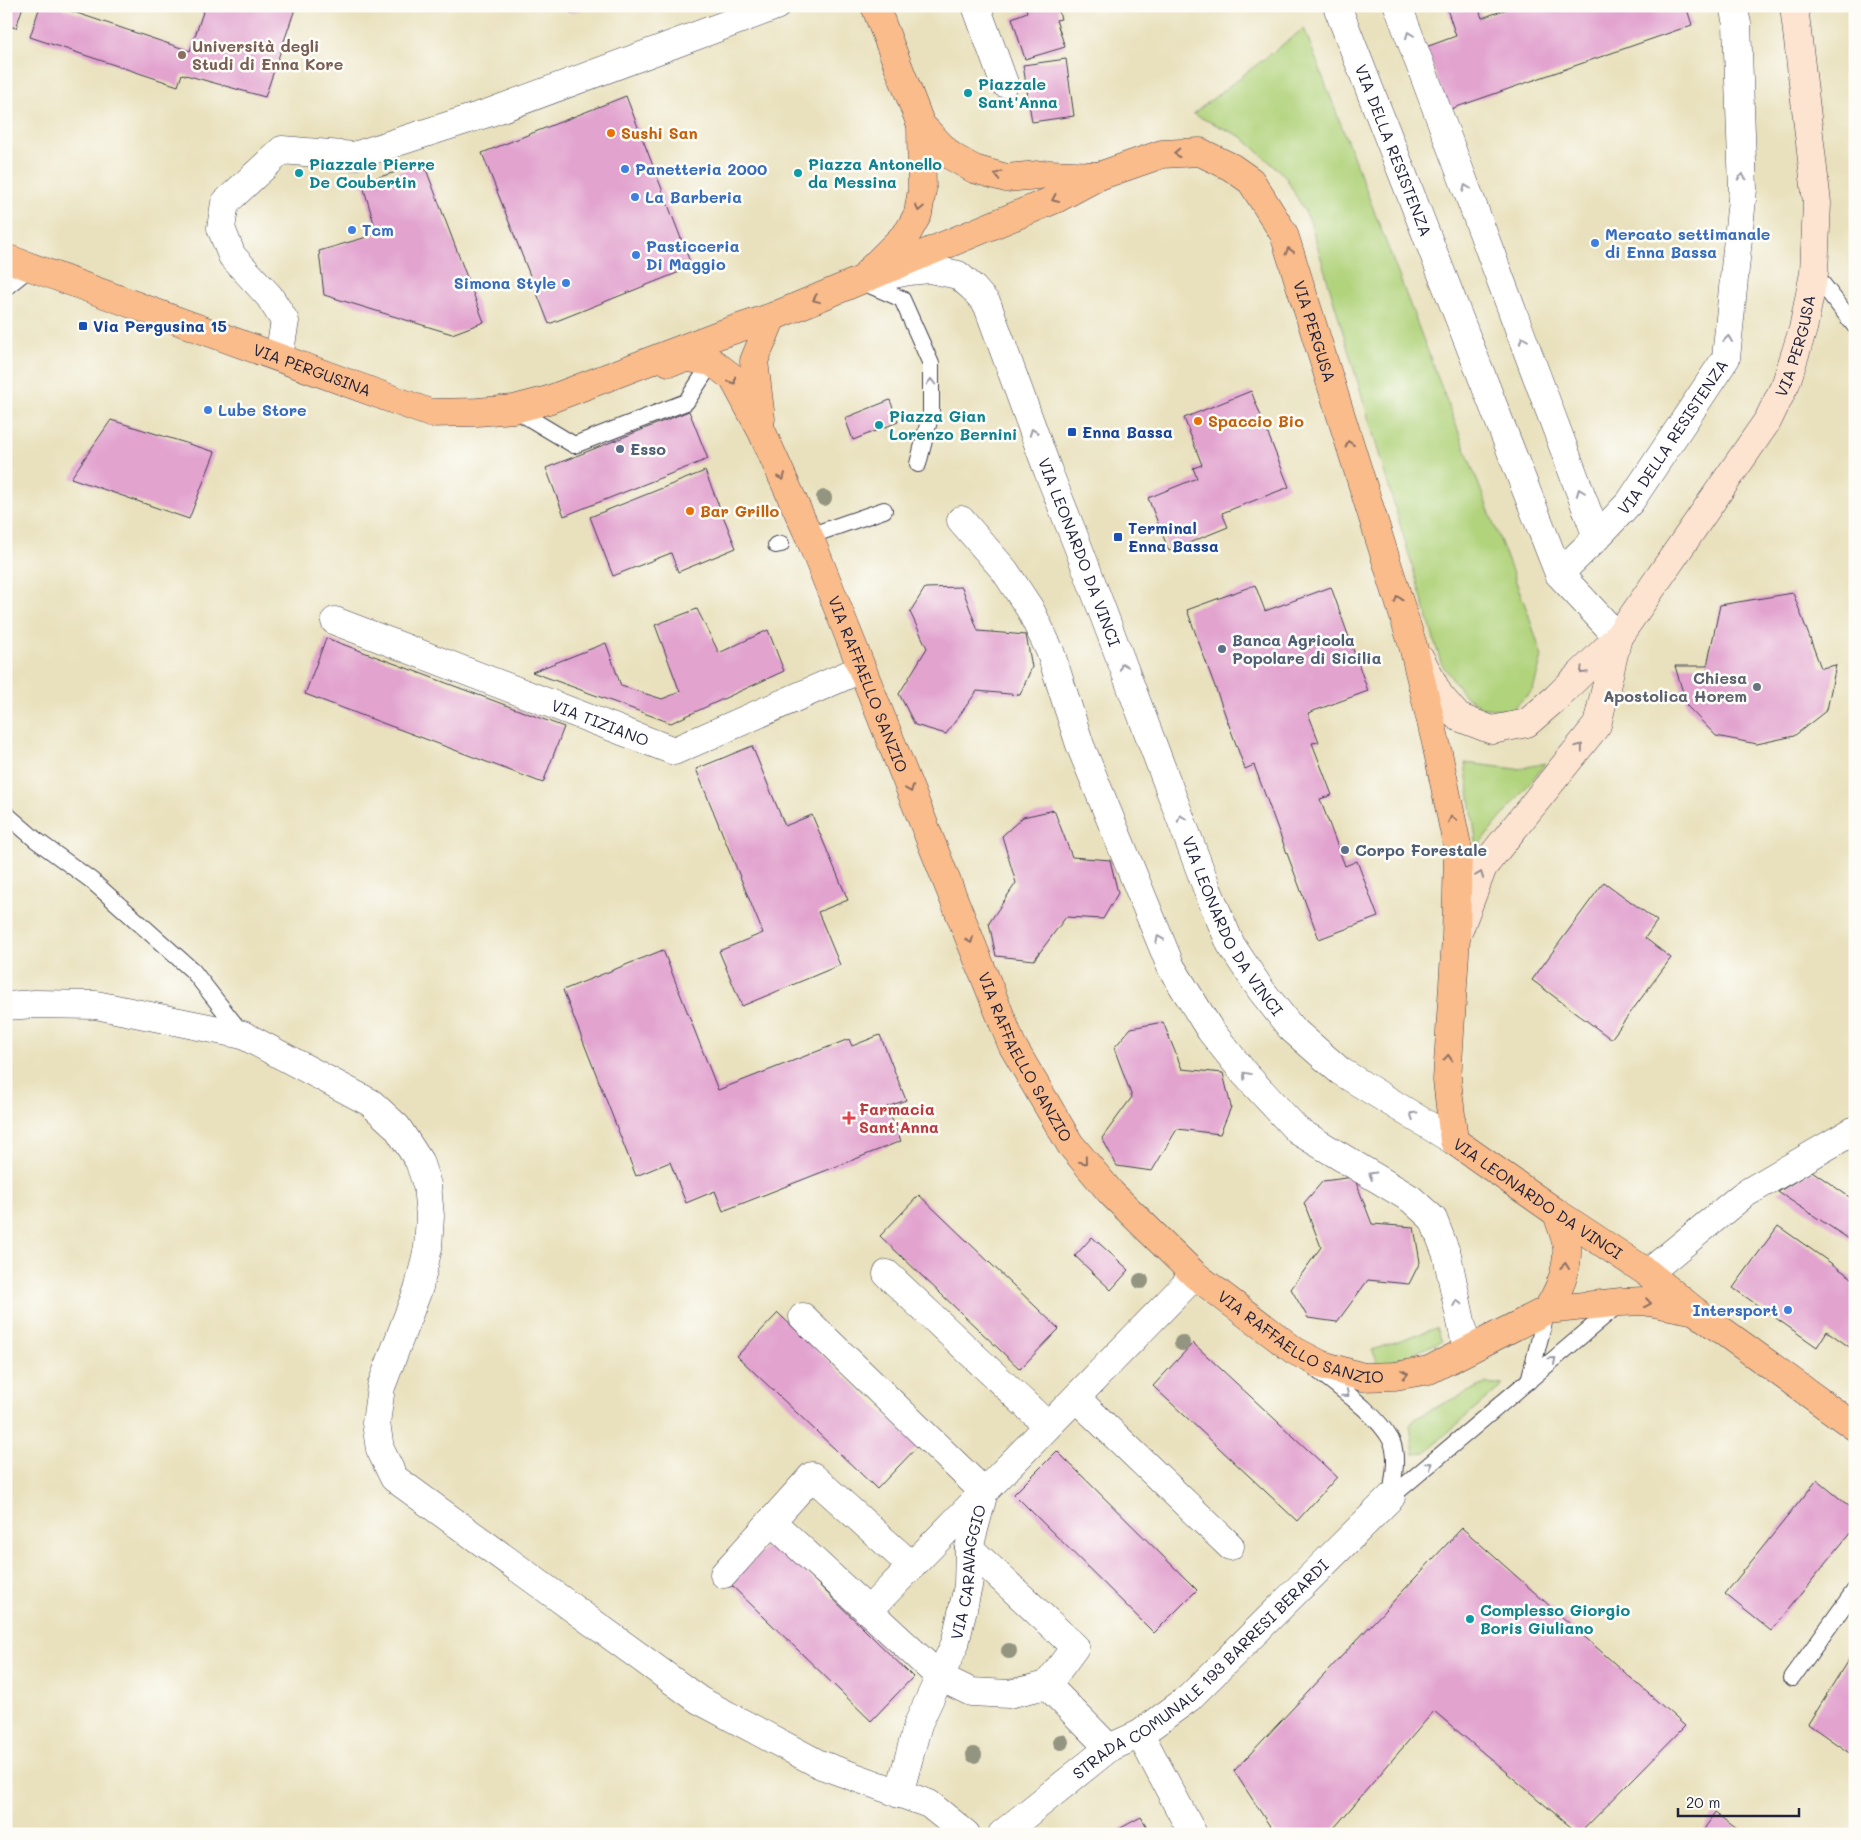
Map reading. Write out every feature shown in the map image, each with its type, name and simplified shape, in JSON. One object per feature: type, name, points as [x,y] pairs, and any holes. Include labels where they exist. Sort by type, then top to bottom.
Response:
[{"type":"main road","points":[[860,281],[908,232],[918,214],[922,190],[921,124],[875,6]]},
{"type":"main road","name":"VIA PERGUSA","points":[[1618,637],[1768,420],[1786,383],[1803,329],[1814,273],[1817,203],[1794,6]]},
{"type":"main road","points":[[921,124],[951,156],[974,169],[1006,178],[1049,174],[1098,176]]},
{"type":"main road","name":"VIA PERGUSA","points":[[1098,176],[1162,154],[1200,152],[1231,167],[1251,181],[1261,194],[1284,234],[1413,646],[1436,743],[1458,850],[1456,937],[1446,1080],[1454,1141]]},
{"type":"main road","points":[[624,371],[718,335],[772,317],[860,281],[1058,198],[1098,176]]},
{"type":"main road","name":"VIA PERGUSINA","points":[[6,258],[279,356],[430,413],[514,409],[548,400],[624,371]]},
{"type":"main road","points":[[762,432],[754,361],[772,317]]},
{"type":"main road","points":[[624,371],[688,358],[712,362],[733,378],[762,432]]},
{"type":"main road","name":"VIA RAFFAELLO SANZIO","points":[[762,432],[809,536],[1012,1045],[1070,1144],[1111,1193],[1195,1275],[1294,1351],[1322,1366],[1364,1377],[1395,1376],[1429,1370],[1547,1310]]},
{"type":"main road","points":[[1413,646],[1439,695],[1458,717],[1492,730],[1527,723],[1556,698],[1618,637]]},
{"type":"main road","points":[[1456,937],[1483,867],[1597,725],[1618,637]]},
{"type":"main road","name":"VIA LEONARDO DA VINCI","points":[[1454,1141],[1556,1214],[1648,1273],[1695,1311],[1855,1427]]},
{"type":"main road","points":[[1547,1310],[1559,1292],[1566,1269],[1567,1246],[1556,1214]]},
{"type":"main road","points":[[1547,1310],[1644,1301],[1695,1311]]},
{"type":"street","points":[[279,356],[285,320],[269,296],[232,256],[220,228],[225,203],[282,150],[354,156],[491,112],[776,6]]},
{"type":"street","points":[[976,6],[1004,83]]},
{"type":"street","name":"VIA DELLA RESISTENZA","points":[[1336,6],[1559,574],[1618,637]]},
{"type":"street","points":[[1398,6],[1597,537]]},
{"type":"street","name":"VIA DELLA RESISTENZA","points":[[1559,574],[1630,502],[1726,358],[1742,189],[1734,6]]},
{"type":"street","name":"VIA LEONARDO DA VINCI","points":[[860,281],[909,271],[930,269],[958,275],[987,304],[1048,471],[1208,891],[1231,945],[1261,990],[1291,1028],[1340,1071],[1454,1141]]},
{"type":"street","points":[[961,520],[1005,571],[1030,609],[1050,651],[1080,745],[1171,967],[1190,999],[1210,1030],[1233,1059],[1298,1131],[1411,1199],[1433,1219],[1447,1255],[1467,1350]]},
{"type":"street","name":"VIA TIZIANO","points":[[335,620],[674,751],[861,669]]},
{"type":"street","points":[[6,1006],[35,1004],[96,1005],[243,1035],[371,1103],[397,1127],[419,1161],[427,1185],[430,1216],[428,1248],[419,1287],[381,1387],[376,1423],[380,1449],[394,1478],[699,1700],[818,1764],[929,1804],[966,1834]]},
{"type":"street","points":[[1648,1273],[1743,1195],[1855,1130]]},
{"type":"street","points":[[887,1274],[1048,1426]]},
{"type":"street","name":"VIA CARAVAGGIO","points":[[899,1794],[918,1724],[955,1644],[968,1586],[969,1548],[984,1492],[1195,1275]]},
{"type":"street","points":[[803,1317],[984,1492],[868,1611]]},
{"type":"street","points":[[1076,1398],[1230,1546]]},
{"type":"street","points":[[724,1574],[812,1476],[912,1566]]},
{"type":"street","name":"STRADA COMUNALE 193 BARRESI BERARDI","points":[[1002,1834],[1109,1748],[1140,1734],[1189,1698],[1391,1497]]},
{"type":"street","points":[[771,1521],[940,1677],[971,1692],[1008,1694],[1047,1685],[1076,1647],[969,1548]]},
{"type":"street","points":[[1047,1685],[1109,1748]]},
{"type":"street","points":[[1140,1734],[1193,1834]]},
{"type":"lane","points":[[6,287],[31,267]]},
{"type":"lane","points":[[1814,273],[1855,326]]},
{"type":"lane","points":[[860,281],[902,299],[931,364],[931,413],[918,464]]},
{"type":"lane","points":[[514,409],[574,445],[686,402],[712,362]]},
{"type":"lane","points":[[809,536],[884,510]]},
{"type":"lane","points":[[6,814],[36,840],[91,880],[193,971],[243,1035]]},
{"type":"lane","points":[[1391,1497],[1621,1302]]},
{"type":"lane","points":[[1529,1381],[1547,1310]]},
{"type":"lane","points":[[1294,1351],[1370,1414],[1391,1440],[1395,1461],[1391,1497]]},
{"type":"lane","points":[[1792,1678],[1855,1590]]},
{"type":"green space","points":[[1304,28],[1528,613],[1542,657],[1533,690],[1511,710],[1483,708],[1463,694],[1441,663],[1310,221],[1285,176],[1242,137],[1193,114]]},
{"type":"green space","points":[[1465,763],[1517,769],[1546,763],[1477,847]]},
{"type":"green space","points":[[1436,1328],[1442,1341],[1380,1367],[1372,1350]]},
{"type":"green space","points":[[1487,1383],[1503,1385],[1424,1453],[1414,1454],[1410,1425],[1418,1416]]},
{"type":"building","points":[[6,6],[23,6],[16,28],[6,25]]},
{"type":"building","name":"Università degli Studi di Enna Kore","points":[[40,6],[56,6],[190,51],[205,6],[296,6],[265,97],[182,74],[178,86],[30,37]]},
{"type":"building","points":[[568,6],[589,6],[571,13]]},
{"type":"building","points":[[1025,6],[1057,6],[1061,19],[1056,20],[1065,47],[1025,59],[1012,18],[1027,12]]},
{"type":"building","points":[[1446,6],[1478,6],[1482,18],[1515,6],[1686,6],[1692,25],[1448,110],[1426,47],[1456,36]]},
{"type":"building","points":[[1066,59],[1074,116],[1032,122],[1023,65]]},
{"type":"building","points":[[626,96],[692,267],[549,324],[482,153]]},
{"type":"building","points":[[424,164],[484,322],[452,334],[324,295],[319,251],[377,234],[362,182]]},
{"type":"building","points":[[1251,391],[1289,487],[1222,513],[1228,527],[1169,551],[1148,498],[1197,478],[1193,468],[1202,465],[1184,418]]},
{"type":"building","points":[[890,400],[898,422],[853,440],[845,418]]},
{"type":"building","points":[[689,411],[708,459],[564,516],[546,468]]},
{"type":"building","points":[[111,420],[215,452],[189,519],[71,478]]},
{"type":"building","points":[[705,471],[736,548],[678,572],[671,553],[613,576],[590,517]]},
{"type":"building","points":[[1255,585],[1265,611],[1331,587],[1368,691],[1308,713],[1319,742],[1312,743],[1332,795],[1320,799],[1345,866],[1357,861],[1378,917],[1319,939],[1254,765],[1245,769],[1187,610]]},
{"type":"building","points":[[962,587],[978,631],[1026,635],[1032,667],[1020,695],[977,691],[946,734],[915,725],[899,694],[927,648],[910,612],[925,588]]},
{"type":"building","name":"Chiesa Apostolica Horem","points":[[1793,593],[1821,668],[1836,665],[1827,710],[1794,736],[1757,744],[1716,736],[1687,706],[1675,666],[1707,666],[1720,605]]},
{"type":"building","points":[[697,609],[719,653],[768,630],[784,671],[671,723],[532,672],[606,643],[621,686],[662,699],[680,692],[655,625]]},
{"type":"building","points":[[326,638],[564,727],[543,783],[305,694]]},
{"type":"building","points":[[752,746],[785,826],[812,815],[848,900],[818,912],[840,965],[742,1006],[719,951],[763,933],[696,769]]},
{"type":"building","points":[[1054,810],[1072,857],[1110,860],[1118,893],[1103,919],[1066,917],[1034,960],[996,956],[989,923],[1016,883],[1002,836],[1023,817]]},
{"type":"building","points":[[1604,882],[1657,921],[1645,938],[1671,958],[1611,1039],[1532,980]]},
{"type":"building","points":[[663,950],[718,1090],[849,1039],[852,1046],[880,1035],[906,1100],[887,1107],[901,1141],[723,1211],[715,1191],[686,1203],[670,1162],[636,1176],[563,990]]},
{"type":"building","points":[[1163,1022],[1182,1069],[1223,1073],[1231,1107],[1220,1134],[1177,1129],[1152,1171],[1117,1166],[1102,1138],[1132,1097],[1114,1048],[1131,1028]]},
{"type":"building","points":[[1812,1171],[1855,1201],[1855,1243],[1778,1192]]},
{"type":"building","points":[[1354,1177],[1372,1224],[1414,1227],[1420,1262],[1409,1284],[1368,1280],[1337,1322],[1308,1318],[1291,1289],[1321,1247],[1304,1203],[1323,1181]]},
{"type":"building","points":[[919,1195],[1059,1329],[1020,1369],[880,1236]]},
{"type":"building","points":[[1778,1226],[1855,1280],[1855,1351],[1827,1331],[1817,1347],[1733,1288]]},
{"type":"building","points":[[1092,1237],[1129,1270],[1111,1290],[1075,1256]]},
{"type":"building","points":[[778,1313],[918,1446],[877,1489],[737,1356]]},
{"type":"building","points":[[1193,1343],[1337,1477],[1297,1521],[1153,1386]]},
{"type":"building","points":[[1057,1451],[1197,1590],[1154,1633],[1014,1494]]},
{"type":"building","points":[[1817,1480],[1855,1511],[1855,1527],[1771,1631],[1725,1594]]},
{"type":"building","name":"Complesso Giorgio Boris Giuliano","points":[[1462,1528],[1685,1726],[1579,1834],[1434,1711],[1329,1834],[1275,1834],[1234,1771]]},
{"type":"building","points":[[773,1540],[913,1677],[871,1721],[730,1584]]},
{"type":"building","points":[[1855,1649],[1855,1757],[1808,1724]]},
{"type":"building","points":[[1715,1813],[1744,1834],[1701,1834]]},
{"type":"building","points":[[1141,1817],[1151,1834],[1121,1834],[1119,1829]]},
{"type":"place","name":"Università degli Studi di Enna Kore","points":[[182,55]]},
{"type":"place","name":"Piazzale Sant'Anna","points":[[968,93]]},
{"type":"place","name":"Sushi San","points":[[611,133]]},
{"type":"place","name":"Panetteria 2000","points":[[625,169]]},
{"type":"place","name":"Piazzale Pierre De Coubertin","points":[[299,173]]},
{"type":"place","name":"Piazza Antonello da Messina","points":[[798,173]]},
{"type":"place","name":"La Barberia","points":[[635,197]]},
{"type":"place","name":"Tcm","points":[[352,230]]},
{"type":"place","name":"Mercato settimanale di Enna Bassa","points":[[1595,243]]},
{"type":"place","name":"Pasticceria Di Maggio","points":[[636,255]]},
{"type":"place","name":"Simona Style","points":[[566,283]]},
{"type":"place","name":"Via Pergusina 15","points":[[83,326]]},
{"type":"place","name":"Lube Store","points":[[208,410]]},
{"type":"place","name":"Spaccio Bio","points":[[1198,421]]},
{"type":"place","name":"Piazza Gian Lorenzo Bernini","points":[[879,425]]},
{"type":"place","name":"Enna Bassa","points":[[1072,432]]},
{"type":"place","name":"Esso","points":[[620,449]]},
{"type":"place","name":"Bar Grillo","points":[[690,511]]},
{"type":"place","name":"Terminal Enna Bassa","points":[[1118,537]]},
{"type":"place","name":"Banca Agricola Popolare di Sicilia","points":[[1222,649]]},
{"type":"place","name":"Chiesa Apostolica Horem","points":[[1757,687]]},
{"type":"place","name":"Corpo Forestale","points":[[1345,850]]},
{"type":"place","name":"Farmacia Sant'Anna","points":[[849,1118]]},
{"type":"place","name":"Intersport","points":[[1788,1310]]},
{"type":"place","name":"Complesso Giorgio Boris Giuliano","points":[[1470,1619]]}]
